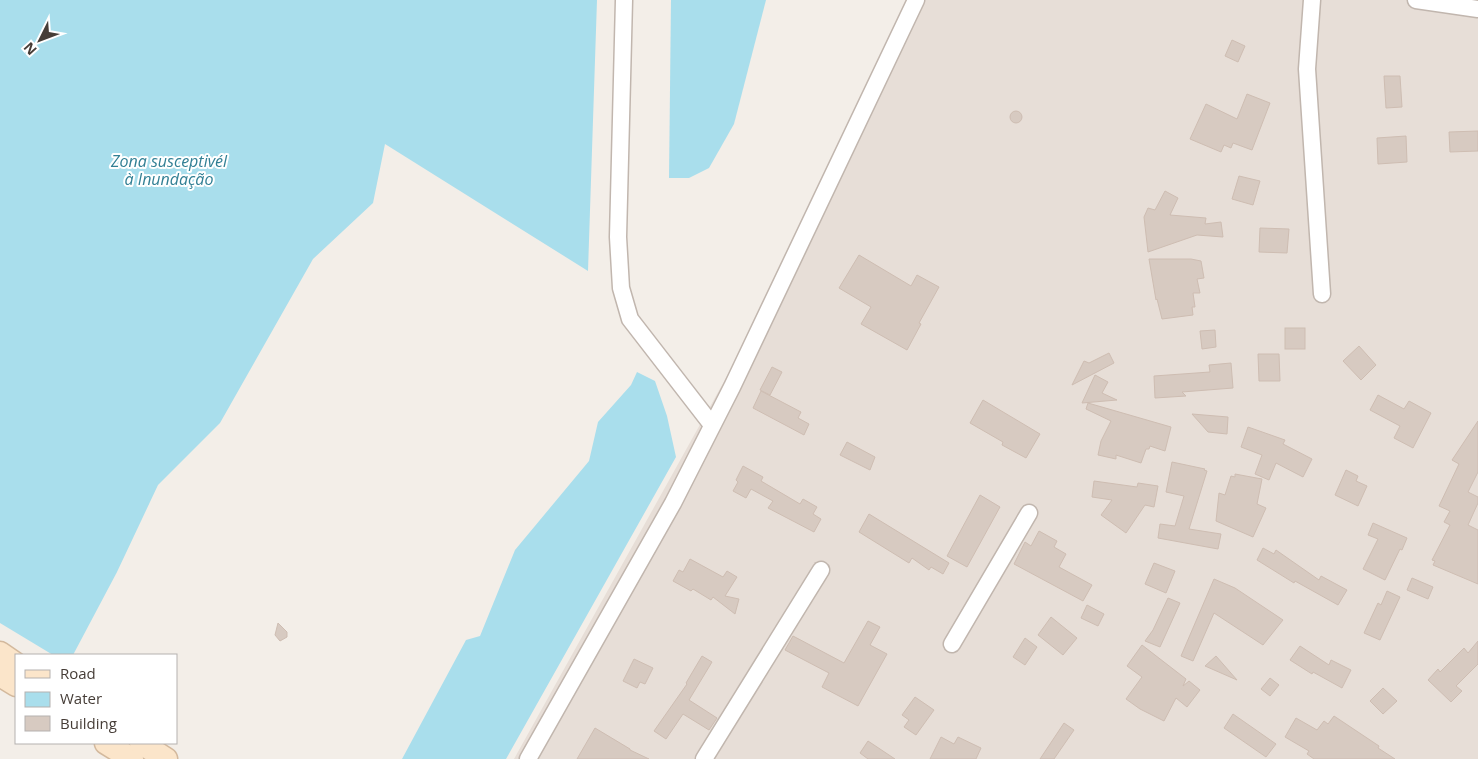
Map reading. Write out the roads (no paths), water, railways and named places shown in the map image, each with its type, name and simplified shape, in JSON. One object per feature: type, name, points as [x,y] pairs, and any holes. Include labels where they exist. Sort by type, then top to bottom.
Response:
[{"type":"main road","points":[[0,653],[15,663]]},
{"type":"main road","points":[[0,675],[15,684]]},
{"type":"main road","points":[[108,744],[132,759]]},
{"type":"main road","points":[[142,744],[166,759]]},
{"type":"street","points":[[624,0],[618,236],[622,288],[630,319],[712,425]]},
{"type":"street","points":[[528,759],[673,503],[916,0]]},
{"type":"street","points":[[1312,0],[1306,70],[1322,294]]},
{"type":"street","points":[[1416,0],[1478,10]]},
{"type":"street","points":[[952,644],[1029,513]]},
{"type":"street","points":[[704,759],[821,570]]},
{"type":"water","name":"Zona susceptivél à Inundação","points":[[0,0],[597,0],[588,271],[385,144],[373,203],[313,259],[220,423],[158,485],[117,572],[74,654],[51,654],[0,623]]},
{"type":"water","points":[[671,0],[766,0],[734,124],[709,168],[689,178],[669,178]]},
{"type":"water","points":[[637,372],[655,381],[667,416],[676,457],[506,759],[402,759],[466,640],[480,636],[515,550],[589,461],[598,422],[631,385]]}]
